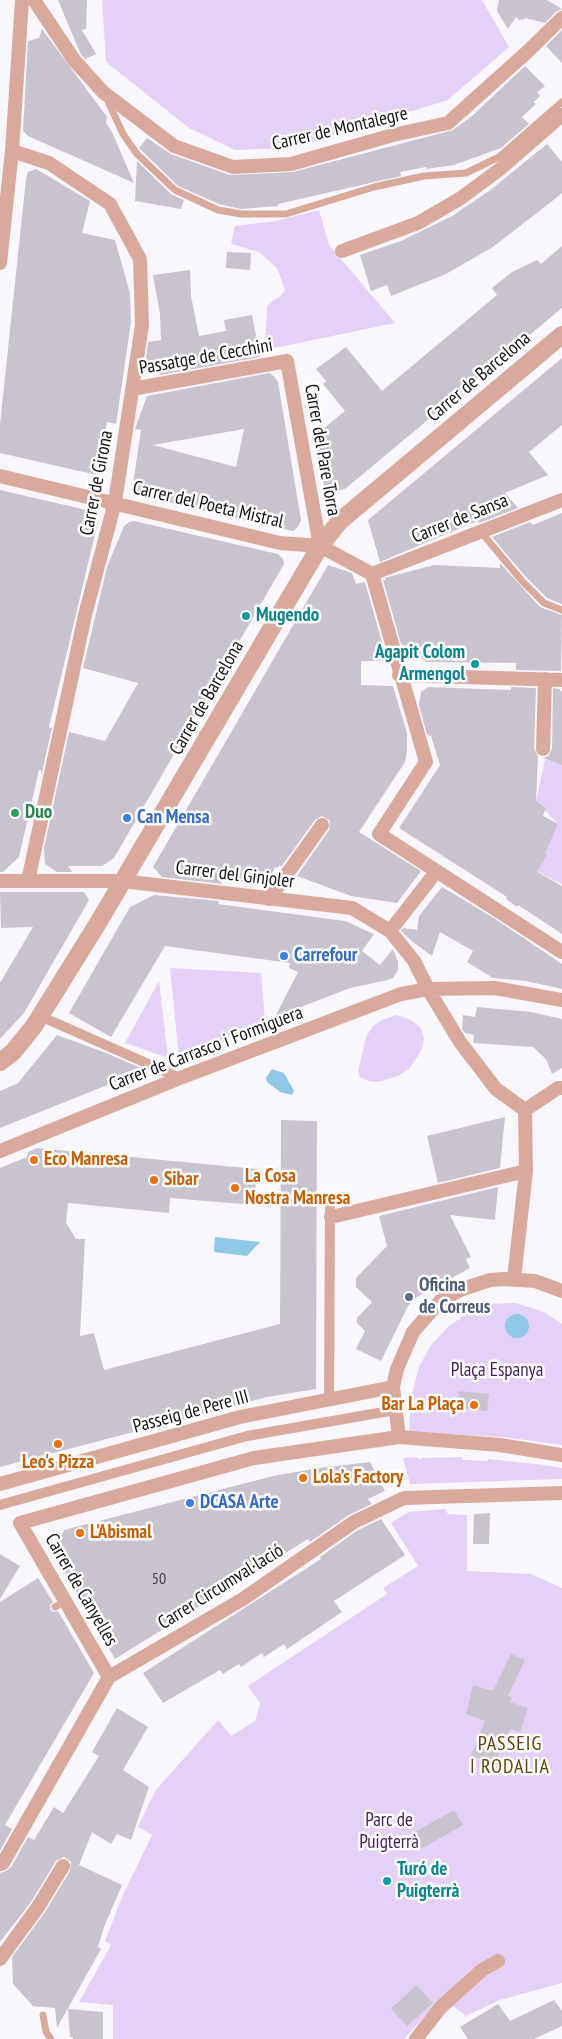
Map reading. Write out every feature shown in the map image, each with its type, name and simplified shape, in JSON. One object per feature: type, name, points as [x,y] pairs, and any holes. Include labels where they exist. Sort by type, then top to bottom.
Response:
[{"type":"street","points":[[0,263],[6,152],[22,0]]},
{"type":"street","name":"Carrer de Montalegre","points":[[34,0],[74,60],[103,92],[174,146],[233,167],[291,164],[393,135],[448,124],[562,18]]},
{"type":"street","points":[[342,251],[418,223],[461,198],[500,169],[562,115]]},
{"type":"street","name":"Carrer de Girona","points":[[6,152],[49,163],[110,204],[140,259],[142,324],[115,502],[85,615],[28,881]]},
{"type":"street","name":"Carrer de Barcelona","points":[[0,1062],[13,1052],[40,1016],[320,546],[340,521],[562,335]]},
{"type":"street","name":"Passatge de Cecchini","points":[[132,389],[287,361]]},
{"type":"street","name":"Carrer del Pare Torra","points":[[287,361],[320,546]]},
{"type":"street","name":"Carrer del Poeta Mistral","points":[[0,476],[280,543],[320,546]]},
{"type":"street","name":"Carrer de Sansa","points":[[372,574],[480,530],[562,500]]},
{"type":"street","points":[[320,546],[372,574],[399,675],[426,762],[379,834],[562,952]]},
{"type":"street","points":[[399,675],[562,680]]},
{"type":"street","points":[[543,749],[545,679]]},
{"type":"street","points":[[269,899],[322,824]]},
{"type":"street","points":[[390,931],[436,872]]},
{"type":"street","name":"Carrer del Ginjoler","points":[[0,882],[122,881],[352,908],[390,931],[414,962],[428,989]]},
{"type":"street","name":"Carrer de Carrasco i Formiguera","points":[[0,1152],[180,1078],[401,994],[428,989],[495,988],[562,1000]]},
{"type":"street","points":[[428,989],[460,1042],[496,1090],[525,1110]]},
{"type":"street","points":[[40,1016],[180,1078]]},
{"type":"street","points":[[525,1110],[558,1088],[562,1088]]},
{"type":"street","points":[[514,1279],[526,1171],[525,1110]]},
{"type":"street","points":[[329,1400],[330,1210],[526,1171]]},
{"type":"street","points":[[562,1291],[535,1281],[514,1279],[490,1280],[460,1290],[440,1301],[412,1332],[397,1368],[393,1387],[399,1437],[500,1445],[562,1455]]},
{"type":"street","name":"Passeig de Pere III","points":[[0,1484],[240,1417],[393,1387]]},
{"type":"street","points":[[0,1505],[247,1436],[395,1410]]},
{"type":"street","name":"Carrer de Canyelles","points":[[109,1677],[61,1604],[20,1523],[254,1458],[399,1437]]},
{"type":"street","name":"Carrer Circumval·lació","points":[[0,1864],[109,1677],[243,1599],[354,1522],[404,1498],[562,1493]]},
{"type":"street","points":[[0,1959],[38,1907],[64,1866]]},
{"type":"street","points":[[416,2039],[441,2007],[482,1970],[498,1961]]},
{"type":"lane","points":[[103,92],[123,134],[137,154],[175,190],[218,210],[241,214],[286,214],[374,187],[424,176],[466,173],[499,157],[562,102]]},
{"type":"lane","points":[[480,530],[522,581],[544,603],[562,610]]},
{"type":"lane","points":[[43,2015],[46,2032],[51,2039]]},
{"type":"green space","points":[[102,0],[482,0],[509,47],[448,100],[292,148],[235,150],[189,128],[106,62]]},
{"type":"green space","points":[[319,210],[329,245],[395,323],[265,350],[267,307],[272,301],[280,297],[285,290],[277,268],[259,252],[231,244],[235,226],[276,221]]},
{"type":"green space","points":[[545,759],[562,765],[562,884],[537,872],[558,824],[536,801]]},
{"type":"green space","points":[[170,968],[261,973],[265,1021],[179,1058]]},
{"type":"green space","points":[[159,981],[168,1058],[125,1043]]},
{"type":"green space","points":[[397,1015],[411,1020],[421,1028],[424,1039],[421,1051],[410,1068],[398,1076],[378,1082],[368,1081],[360,1077],[358,1071],[366,1037],[373,1026],[384,1019]]},
{"type":"green space","name":"Plaça Espanya","points":[[516,1303],[544,1312],[562,1324],[562,1445],[503,1437],[409,1432],[411,1398],[419,1367],[431,1345],[448,1327],[466,1314],[486,1304]]},
{"type":"green space","points":[[417,1457],[420,1460],[421,1458],[462,1457],[463,1460],[488,1461],[488,1459],[544,1465],[562,1468],[562,1479],[410,1484],[403,1458]]},
{"type":"green space","name":"Parc de Puigterrà","points":[[445,1509],[448,1514],[467,1515],[467,1571],[531,1574],[562,1588],[562,1983],[500,2000],[466,2016],[442,1997],[404,2039],[113,2039],[113,2005],[79,2002],[111,1945],[105,1941],[122,1897],[152,1835],[138,1827],[155,1791],[218,1720],[231,1736],[255,1721],[260,1703],[248,1686],[387,1594],[383,1588],[418,1566],[391,1523],[409,1512]]},
{"type":"water","points":[[272,1069],[284,1073],[294,1091],[292,1095],[280,1092],[267,1082],[266,1078]]},
{"type":"water","points":[[215,1237],[260,1242],[247,1256],[214,1252]]},
{"type":"water","points":[[517,1314],[526,1317],[529,1326],[526,1335],[517,1338],[508,1335],[505,1326],[508,1317]]},
{"type":"building","points":[[58,0],[87,0],[86,29],[82,30],[96,54],[85,59],[81,55]]},
{"type":"building","points":[[499,0],[547,0],[562,9],[545,23],[525,18],[520,21],[516,17],[508,29],[497,11]]},
{"type":"building","points":[[42,29],[107,117],[106,123],[112,132],[134,183],[28,136],[23,131],[28,41],[39,38]]},
{"type":"building","points":[[562,30],[562,63],[546,46]]},
{"type":"building","points":[[525,66],[545,86],[537,92],[540,96],[534,102],[536,104],[522,117],[529,124],[501,148],[454,165],[426,169],[426,167],[400,172],[401,176],[278,204],[278,206],[241,209],[219,204],[178,186],[139,148],[147,138],[171,154],[230,175],[293,172],[453,130],[472,116]]},
{"type":"building","points":[[547,144],[562,162],[562,193],[493,247],[446,274],[391,296],[387,285],[371,291],[360,255],[401,241],[452,216],[489,191]]},
{"type":"building","points":[[137,161],[171,194],[184,200],[181,209],[135,201]]},
{"type":"building","points":[[36,169],[90,201],[82,233],[115,240],[130,293],[131,322],[116,424],[107,422],[97,475],[0,453],[0,424],[26,179],[28,172]]},
{"type":"building","points":[[562,246],[562,308],[345,489],[333,492],[324,486],[313,437],[345,411],[323,384],[326,381],[316,369],[346,347],[382,391],[497,295],[492,288],[512,272],[537,260],[541,264]]},
{"type":"building","points":[[227,252],[251,253],[250,270],[226,268]]},
{"type":"building","points":[[190,270],[191,296],[199,336],[226,331],[224,320],[252,315],[260,357],[160,375],[152,371],[146,358],[148,342],[161,340],[160,314],[153,275]]},
{"type":"building","points":[[562,358],[562,425],[529,452],[548,475],[505,493],[518,508],[479,523],[477,521],[380,562],[368,520]]},
{"type":"building","points":[[269,373],[274,376],[278,382],[301,520],[298,527],[293,531],[142,496],[135,492],[133,484],[141,430],[135,429],[147,396]],"holes":[[[244,429],[236,467],[153,445]]]},
{"type":"building","points":[[0,490],[91,511],[98,522],[49,727],[52,728],[41,777],[41,770],[39,770],[19,857],[3,872],[0,872]]},
{"type":"building","points":[[562,513],[562,604],[547,598],[526,577],[492,537],[530,522],[533,525]]},
{"type":"building","points":[[134,521],[278,554],[283,559],[284,564],[114,858],[102,866],[68,866],[72,872],[57,872],[45,864],[44,848],[69,732],[105,741],[138,683],[83,668],[107,567],[124,526]]},
{"type":"building","points":[[500,563],[540,607],[562,615],[561,671],[516,670],[516,663],[426,662],[401,644],[383,580],[386,580],[385,578],[434,565],[500,568]]},
{"type":"building","points":[[328,565],[352,573],[356,584],[365,582],[386,656],[383,655],[385,661],[361,661],[361,685],[393,686],[407,733],[405,762],[359,832],[421,871],[397,903],[351,896],[297,876],[329,830],[330,821],[322,816],[315,820],[281,867],[280,865],[277,868],[275,867],[266,885],[222,879],[221,884],[162,877],[153,867]]},
{"type":"building","points":[[428,687],[511,690],[511,687],[536,688],[534,749],[538,756],[536,801],[546,808],[543,816],[558,824],[545,854],[547,855],[537,872],[562,886],[562,934],[518,905],[517,907],[506,899],[507,897],[399,828],[440,765],[431,736],[427,735],[419,705],[421,692]]},
{"type":"building","points":[[553,688],[562,691],[562,765],[543,758],[548,756],[552,749]]},
{"type":"building","points":[[442,887],[494,918],[562,964],[562,989],[526,981],[493,978],[467,962],[473,951],[440,932],[432,956],[413,942],[401,931],[403,928],[417,930],[419,916]]},
{"type":"building","points":[[0,892],[84,892],[89,900],[24,1013],[0,1039],[0,983],[33,927],[1,928]]},
{"type":"building","points":[[154,895],[219,901],[218,904],[345,921],[374,934],[362,951],[380,965],[393,949],[398,962],[398,970],[393,978],[388,980],[350,988],[275,1017],[298,972],[289,968],[290,963],[165,946],[111,1037],[69,1013],[130,907]]},
{"type":"building","points":[[477,1007],[531,1012],[562,1019],[562,1068],[552,1074],[546,1059],[533,1047],[473,1043],[474,1035],[465,1033],[462,1029],[463,1015],[475,1017]]},
{"type":"building","points":[[57,1035],[109,1054],[145,1070],[0,1128],[0,1091],[18,1083]]},
{"type":"building","points":[[505,1117],[500,1168],[438,1183],[427,1136]]},
{"type":"building","points":[[281,1120],[317,1121],[316,1389],[267,1397],[0,1467],[0,1168],[27,1157],[28,1152],[37,1148],[257,1169],[254,1205],[170,1198],[169,1213],[68,1203],[66,1223],[76,1239],[85,1239],[80,1336],[94,1333],[104,1370],[280,1324]]},
{"type":"building","points":[[498,1187],[495,1220],[450,1215],[471,1257],[466,1259],[470,1268],[417,1297],[408,1306],[381,1361],[356,1349],[365,1331],[357,1323],[357,1318],[372,1302],[356,1287],[356,1278],[387,1246],[379,1216]]},
{"type":"building","points":[[459,1391],[489,1394],[487,1411],[457,1408]]},
{"type":"building","points":[[370,1462],[385,1491],[368,1499],[372,1504],[349,1515],[310,1542],[308,1539],[115,1659],[54,1554],[64,1530],[273,1476]]},
{"type":"building","points":[[490,1513],[489,1544],[473,1544],[474,1514]]},
{"type":"building","points":[[381,1519],[405,1555],[334,1601],[342,1612],[287,1649],[284,1644],[264,1657],[262,1653],[241,1667],[239,1664],[223,1674],[220,1670],[163,1703],[143,1673],[321,1559],[320,1557],[358,1530]]},
{"type":"building","points":[[0,1554],[20,1566],[0,1599]]},
{"type":"building","points":[[38,1578],[53,1602],[50,1605],[50,1609],[53,1612],[58,1611],[94,1673],[5,1825],[12,1829],[0,1851],[0,1602]]},
{"type":"building","points":[[511,1654],[525,1660],[508,1696],[512,1697],[510,1702],[528,1708],[520,1732],[510,1729],[494,1765],[471,1755],[485,1721],[466,1714],[473,1685],[493,1691]]},
{"type":"building","points":[[117,1708],[148,1727],[123,1770],[149,1787],[131,1840],[117,1834],[111,1844],[92,1832],[79,1865],[122,1885],[104,1927],[98,1947],[101,1949],[57,2028],[55,2008],[33,2006],[13,1984],[12,1957],[45,1912],[70,1871],[71,1862],[64,1857],[56,1861],[31,1902],[0,1942],[0,1873],[11,1867],[28,1837],[34,1840],[54,1807],[63,1813],[99,1756],[92,1752]]},
{"type":"building","points":[[454,1810],[463,1825],[421,1849],[413,1833]]},
{"type":"building","points":[[416,1985],[433,2003],[407,2026],[391,2009]]},
{"type":"building","points":[[554,2000],[562,2011],[562,2026],[534,2039],[468,2039],[460,2027],[498,2004],[510,2021]]},
{"type":"building","points":[[68,2009],[103,2012],[103,2039],[73,2039],[73,2037],[70,2037]]},
{"type":"place","name":"Mugendo","points":[[246,616]]},
{"type":"place","name":"Agapit Colom Armengol","points":[[475,664]]},
{"type":"place","name":"Duo","points":[[15,813]]},
{"type":"place","name":"Can Mensa","points":[[127,818]]},
{"type":"place","name":"Carrefour","points":[[284,956]]},
{"type":"place","name":"Eco Manresa","points":[[34,1160]]},
{"type":"place","name":"Sibar","points":[[154,1180]]},
{"type":"place","name":"La Cosa Nostra Manresa","points":[[235,1188]]},
{"type":"place","name":"Oficina de Correus","points":[[409,1297]]},
{"type":"place","name":"Bar La Plaça","points":[[474,1405]]},
{"type":"place","name":"Leo's Pizza","points":[[58,1444]]},
{"type":"place","name":"Lola’s Factory","points":[[303,1478]]},
{"type":"place","name":"DCASA Arte","points":[[190,1503]]},
{"type":"place","name":"L'Abismal","points":[[80,1533]]},
{"type":"place","name":"Turó de Puigterrà","points":[[387,1881]]},
{"type":"district","name":"PASSEIG I RODALIA","points":[[510,1756]]}]
